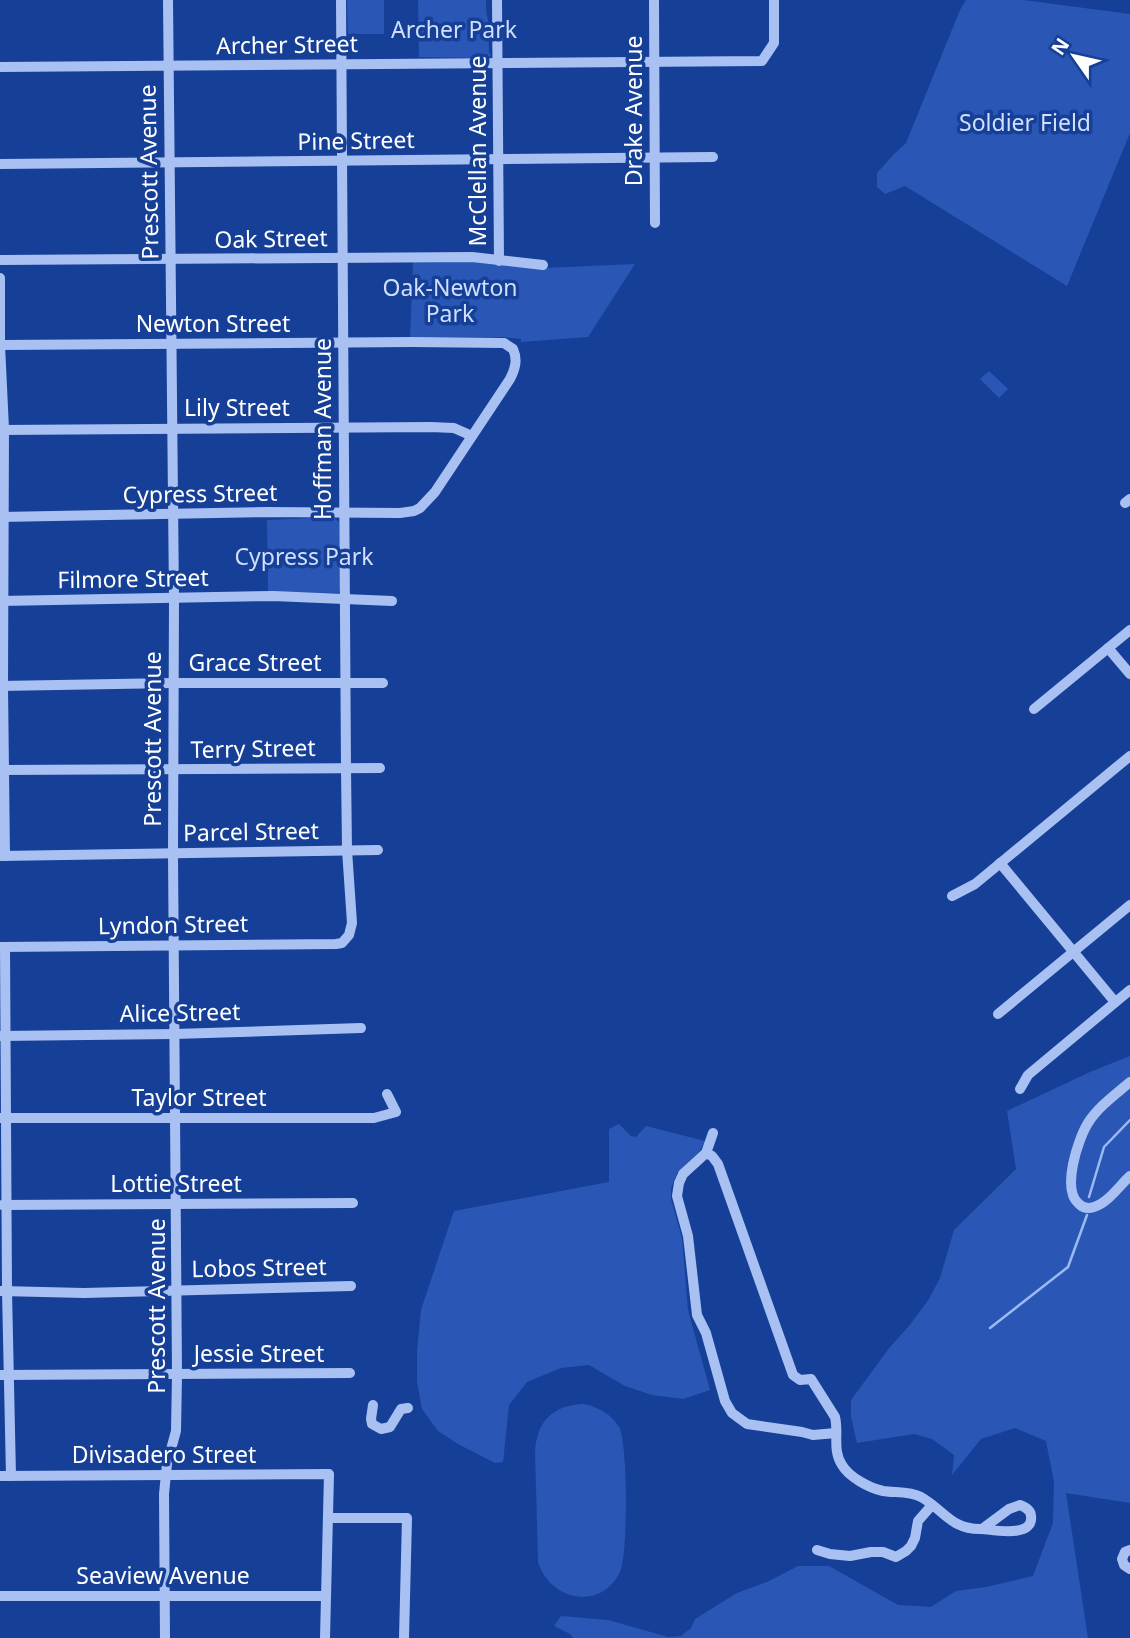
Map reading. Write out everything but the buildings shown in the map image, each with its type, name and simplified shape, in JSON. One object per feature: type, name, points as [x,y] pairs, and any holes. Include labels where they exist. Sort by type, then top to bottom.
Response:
[{"type":"street","name":"Prescott Avenue","points":[[165,1638],[164,1494],[165,1476],[176,1431],[177,1375],[168,0]]},
{"type":"street","name":"Hoffman Avenue","points":[[341,0],[346,768],[347,850],[352,923],[346,940]]},
{"type":"street","name":"McClellan Avenue","points":[[497,0],[499,261]]},
{"type":"street","name":"Drake Avenue","points":[[654,0],[656,223]]},
{"type":"street","name":"Archer Street","points":[[0,67],[762,61],[774,43],[774,0]]},
{"type":"street","name":"Pine Street","points":[[0,163],[713,157]]},
{"type":"street","name":"Oak Street","points":[[0,260],[472,257],[543,265]]},
{"type":"street","points":[[0,278],[3,856]]},
{"type":"street","name":"Newton Street","points":[[0,345],[504,343],[515,353],[515,368],[472,436]]},
{"type":"street","name":"Lily Street","points":[[2,430],[432,427],[454,428],[472,436]]},
{"type":"street","name":"Cypress Street","points":[[2,517],[414,511],[425,505],[472,436]]},
{"type":"street","name":"Filmore Street","points":[[2,601],[273,596],[392,601]]},
{"type":"street","points":[[1034,709],[1130,630]]},
{"type":"street","points":[[1108,648],[1130,674]]},
{"type":"street","name":"Grace Street","points":[[2,686],[383,683]]},
{"type":"street","points":[[952,896],[975,884],[1130,756]]},
{"type":"street","name":"Terry Street","points":[[3,770],[380,768]]},
{"type":"street","name":"Parcel Street","points":[[3,856],[378,850]]},
{"type":"street","points":[[1000,863],[1115,1002]]},
{"type":"street","points":[[998,1014],[1130,905]]},
{"type":"street","name":"Lyndon Street","points":[[2,947],[337,944],[346,940]]},
{"type":"street","points":[[2,947],[6,1476]]},
{"type":"street","points":[[1020,1089],[1028,1075],[1130,990]]},
{"type":"street","name":"Alice Street","points":[[3,1036],[361,1028]]},
{"type":"street","points":[[1130,1082],[1088,1123],[1074,1160],[1072,1192],[1080,1205],[1086,1208],[1094,1207],[1104,1202],[1130,1176]]},
{"type":"street","name":"Taylor Street","points":[[3,1117],[374,1118],[396,1112],[387,1094]]},
{"type":"street","points":[[713,1133],[706,1153],[684,1174],[677,1196],[688,1236],[697,1315],[706,1333],[725,1401],[736,1418],[747,1424],[813,1435],[835,1433]]},
{"type":"street","points":[[706,1153],[718,1164],[793,1375],[800,1380],[811,1379],[835,1417],[835,1447],[843,1467],[876,1489],[916,1495],[956,1524],[974,1530],[982,1529]]},
{"type":"street","name":"Lottie Street","points":[[4,1205],[353,1203]]},
{"type":"street","name":"Lobos Street","points":[[4,1291],[84,1293],[351,1286]]},
{"type":"street","name":"Jessie Street","points":[[4,1375],[350,1373]]},
{"type":"street","points":[[373,1405],[371,1419],[376,1428],[381,1429],[390,1427],[401,1409],[408,1408]]},
{"type":"street","name":"Divisadero Street","points":[[6,1476],[329,1474],[329,1518]]},
{"type":"street","points":[[817,1550],[850,1556],[883,1552],[896,1557],[911,1546],[918,1521],[932,1506]]},
{"type":"street","points":[[325,1638],[329,1518],[407,1518],[404,1638]]},
{"type":"street","points":[[1130,1550],[1125,1552],[1122,1559],[1124,1565],[1130,1569]]},
{"type":"street","name":"Seaview Avenue","points":[[0,1596],[326,1596]]},
{"type":"green space","points":[[347,0],[384,0],[384,34],[348,34]]},
{"type":"green space","name":"Archer Park","points":[[418,0],[486,0],[491,56],[419,57]]},
{"type":"green space","name":"Soldier Field","points":[[966,0],[1023,0],[1130,14],[1130,133],[1067,286],[905,186],[885,194],[877,187],[877,173],[906,143]]},
{"type":"green space","name":"Oak-Newton Park","points":[[470,261],[544,268],[635,264],[588,337],[521,342],[521,339],[503,337],[410,338],[413,262]]},
{"type":"green space","points":[[989,371],[1008,389],[999,398],[980,379]]},
{"type":"green space","name":"Cypress Park","points":[[333,517],[339,522],[339,593],[268,592],[267,520]]},
{"type":"green space","points":[[1130,1056],[1130,1503],[1066,1493],[1088,1638],[573,1638],[554,1626],[561,1616],[608,1620],[668,1637],[681,1636],[691,1628],[695,1619],[737,1593],[798,1566],[829,1566],[898,1605],[931,1607],[956,1591],[1033,1576],[1053,1523],[1054,1482],[1046,1441],[1015,1428],[981,1439],[952,1475],[954,1455],[932,1439],[914,1434],[857,1443],[851,1417],[851,1400],[929,1299],[940,1278],[954,1230],[1016,1169],[1007,1111]]},
{"type":"green space","points":[[619,1124],[631,1136],[636,1137],[646,1126],[705,1141],[699,1152],[677,1173],[671,1188],[671,1199],[682,1238],[688,1310],[710,1390],[683,1399],[652,1395],[625,1386],[589,1365],[561,1368],[527,1382],[509,1405],[503,1462],[495,1463],[438,1431],[422,1409],[417,1382],[421,1310],[454,1211],[609,1182],[609,1129]]},
{"type":"green space","points":[[584,1404],[604,1412],[619,1427],[624,1454],[626,1523],[623,1562],[612,1584],[589,1596],[576,1596],[553,1586],[538,1562],[535,1451],[543,1423],[555,1411]]},
{"type":"waterway","points":[[1089,1197],[1104,1147],[1130,1120]]},
{"type":"waterway","points":[[990,1328],[1068,1267],[1087,1215]]}]
